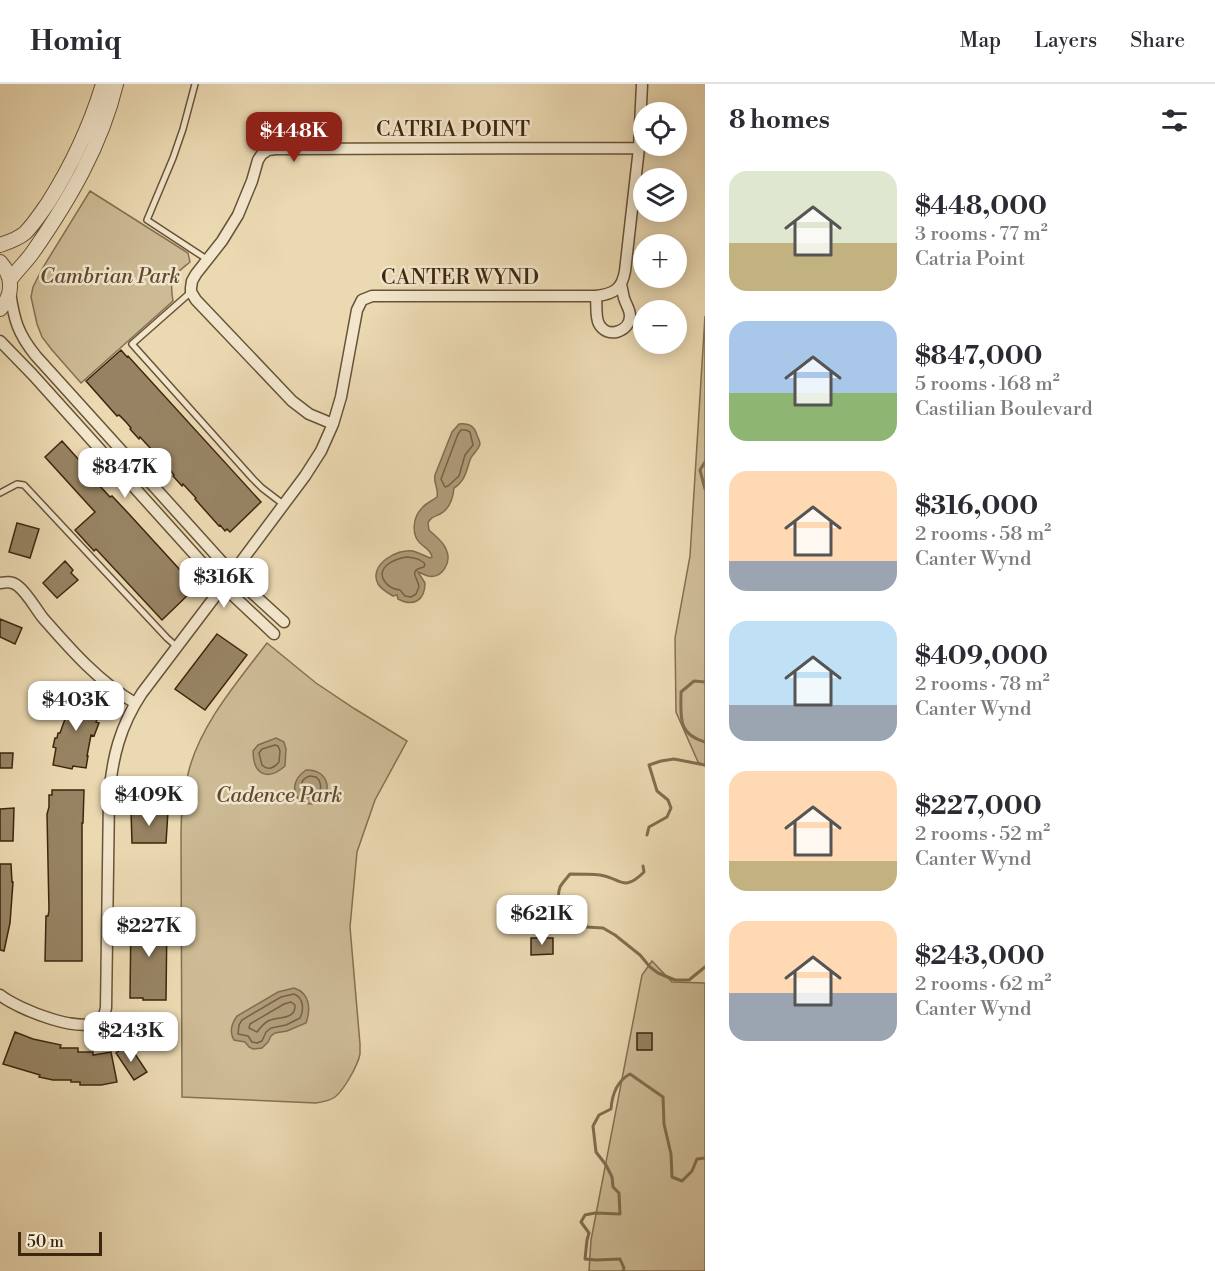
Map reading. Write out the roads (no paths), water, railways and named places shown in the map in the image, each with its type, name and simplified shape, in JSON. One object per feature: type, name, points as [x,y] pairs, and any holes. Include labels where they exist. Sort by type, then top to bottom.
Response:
[{"type":"street","points":[[0,245],[24,234],[37,220],[78,150],[103,84]]},
{"type":"street","points":[[0,309],[8,299],[16,271],[31,255],[66,202],[91,155],[112,101],[116,84]]},
{"type":"street","points":[[641,102],[642,84]]},
{"type":"street","name":"CATRIA POINT","points":[[191,292],[192,281],[222,241],[238,214],[258,160],[268,150],[633,148]]},
{"type":"street","points":[[596,296],[598,320],[601,327],[607,331],[617,332],[629,324],[629,310],[621,284],[625,271],[638,156]]},
{"type":"street","points":[[0,262],[7,272],[12,308],[18,329],[29,348],[232,573],[285,622]]},
{"type":"street","name":"CANTER WYND","points":[[0,995],[20,1008],[54,1020],[88,1024],[104,1016],[106,1008],[108,797],[120,734],[135,703],[284,504],[321,450],[333,424],[344,386],[357,310],[362,300],[376,296],[596,296],[609,293],[621,284]]},
{"type":"street","points":[[191,292],[292,401],[309,414],[333,424]]},
{"type":"street","points":[[0,341],[223,586],[274,633]]},
{"type":"street","points":[[0,583],[12,583],[20,587],[43,618],[99,678],[135,703]]},
{"type":"lane","points":[[195,84],[174,158],[147,220],[208,260]]},
{"type":"lane","points":[[191,292],[132,344],[253,479],[284,504]]},
{"type":"lane","points":[[0,493],[17,484],[24,484],[166,638],[176,646]]},
{"type":"water","points":[[459,424],[468,424],[472,427],[480,444],[471,458],[463,479],[454,488],[449,506],[428,523],[429,530],[446,549],[447,564],[438,575],[428,576],[418,572],[425,583],[423,594],[417,601],[403,601],[398,599],[397,595],[393,596],[379,586],[376,577],[377,570],[386,559],[399,552],[413,551],[432,557],[415,535],[415,521],[424,506],[437,497],[435,475],[452,432]]},
{"type":"water","points":[[276,738],[284,742],[285,766],[272,774],[262,773],[255,765],[253,751],[258,745]]},
{"type":"water","points":[[306,770],[320,774],[325,778],[327,784],[325,795],[314,804],[301,803],[295,790],[298,777]]},
{"type":"water","points":[[294,988],[303,994],[308,1002],[306,1023],[275,1033],[262,1048],[253,1049],[245,1042],[234,1040],[232,1028],[237,1016],[278,992]]},
{"type":"waterway","points":[[705,462],[700,470],[705,489]]},
{"type":"waterway","points":[[705,682],[694,681],[681,692],[682,723],[689,734],[705,742]]},
{"type":"waterway","points":[[647,835],[649,827],[667,817],[671,808],[668,800],[657,791],[649,765],[674,759],[705,765]]},
{"type":"waterway","points":[[643,866],[644,872],[626,883],[600,875],[570,874],[560,887],[558,897],[562,913],[569,926],[603,928],[640,955],[658,973],[675,980],[689,980],[705,967]]},
{"type":"waterway","points":[[623,1271],[620,1259],[585,1259],[589,1233],[581,1222],[585,1215],[620,1214],[619,1193],[613,1187],[612,1177],[606,1165],[596,1152],[593,1126],[599,1115],[611,1109],[614,1094],[625,1077],[630,1074],[663,1097],[664,1124],[671,1154],[672,1177],[682,1181],[692,1171],[697,1159],[705,1158]]},
{"type":"park label","name":"Cambrian Park","points":[[110,276]]},
{"type":"park label","name":"Cadence Park","points":[[279,795]]}]
